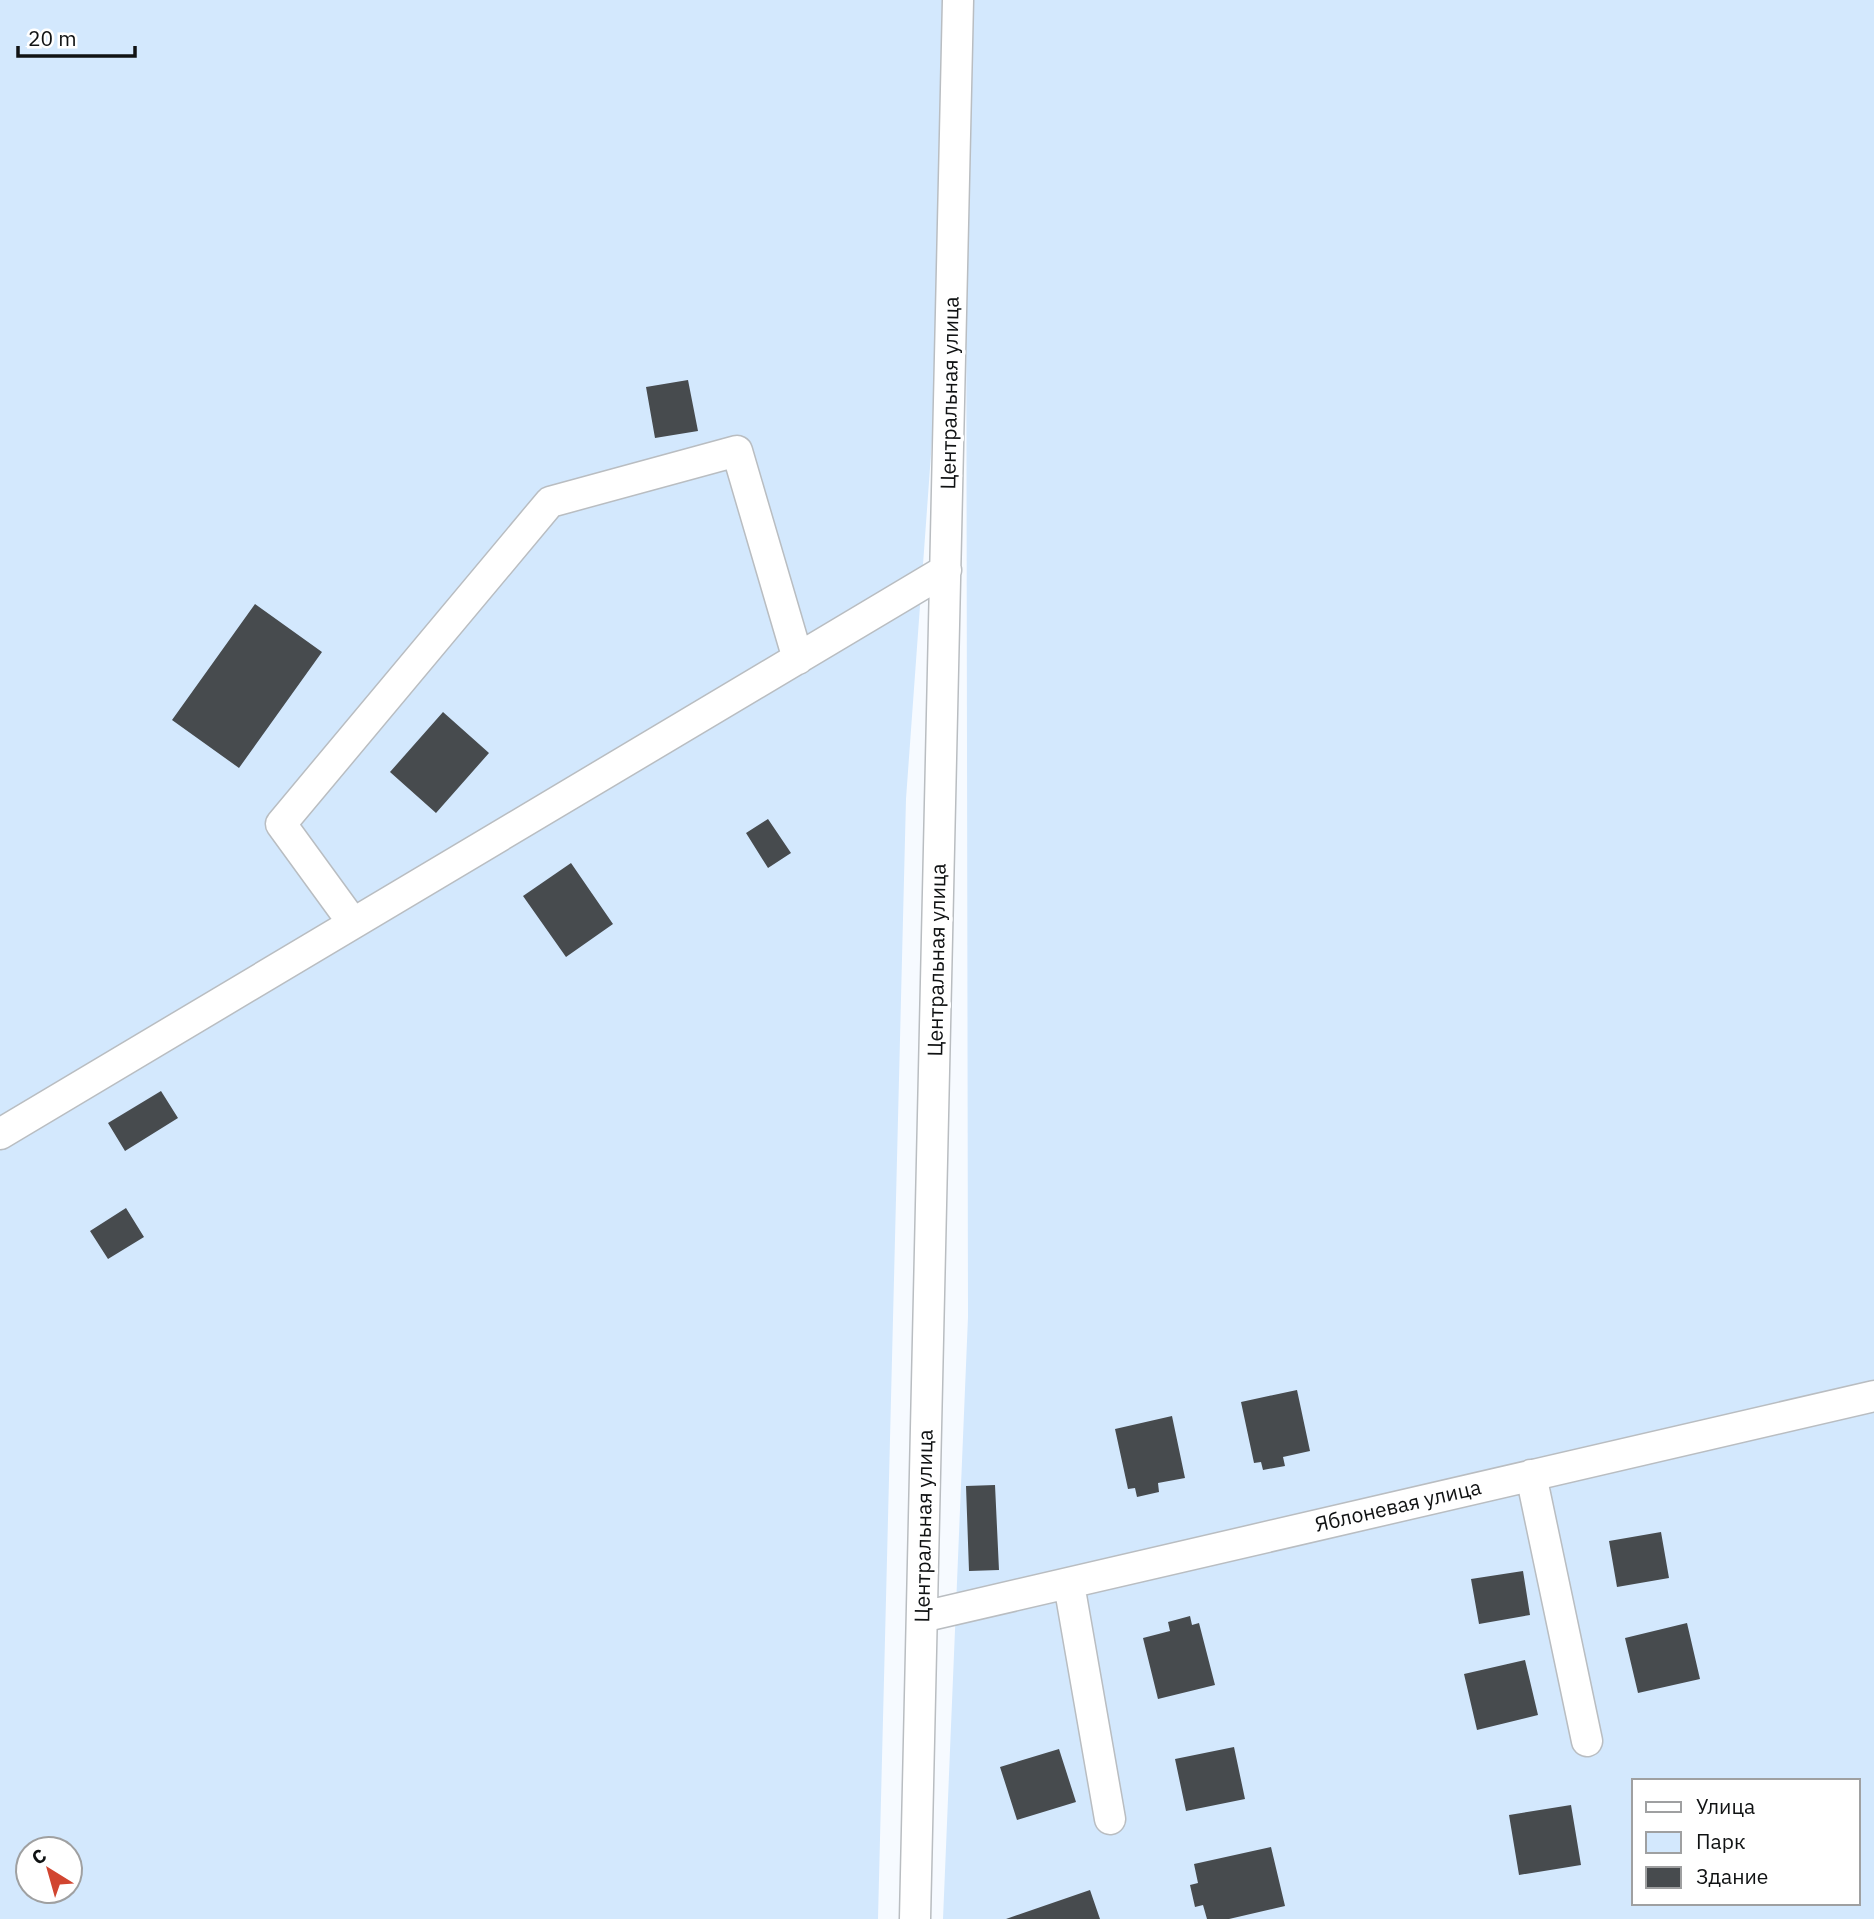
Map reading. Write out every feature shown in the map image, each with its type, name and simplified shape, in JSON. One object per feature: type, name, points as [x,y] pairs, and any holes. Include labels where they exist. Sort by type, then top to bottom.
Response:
[{"type":"street","name":"Центральная улица","points":[[915,1919],[958,0]]},
{"type":"street","points":[[353,923],[281,824],[550,502],[737,451],[798,659]]},
{"type":"street","points":[[0,1134],[946,570]]},
{"type":"street","name":"Яблоневая улица","points":[[922,1617],[1874,1396]]},
{"type":"street","points":[[1531,1475],[1587,1741]]},
{"type":"street","points":[[1069,1584],[1110,1819]]},
{"type":"green space","points":[[0,0],[952,0],[948,220],[906,799],[878,1919],[0,1919]]},
{"type":"green space","points":[[969,0],[1874,0],[1874,1919],[943,1919],[968,1317],[966,177]]},
{"type":"building","points":[[688,380],[698,431],[655,438],[646,387]]},
{"type":"building","points":[[255,604],[322,652],[239,768],[172,720]]},
{"type":"building","points":[[443,712],[489,753],[436,813],[390,772]]},
{"type":"building","points":[[768,819],[791,853],[768,868],[746,833]]},
{"type":"building","points":[[571,863],[613,924],[566,957],[523,896]]},
{"type":"building","points":[[161,1091],[178,1118],[125,1151],[108,1123]]},
{"type":"building","points":[[126,1208],[144,1237],[108,1259],[90,1231]]},
{"type":"building","points":[[1297,1390],[1310,1451],[1283,1457],[1285,1466],[1263,1470],[1261,1462],[1254,1463],[1241,1402]]},
{"type":"building","points":[[1172,1416],[1185,1478],[1158,1483],[1159,1492],[1137,1497],[1135,1488],[1128,1489],[1115,1429]]},
{"type":"building","points":[[995,1485],[999,1570],[969,1571],[966,1486]]},
{"type":"building","points":[[1661,1532],[1669,1578],[1617,1587],[1609,1541]]},
{"type":"building","points":[[1523,1571],[1530,1615],[1479,1624],[1471,1579]]},
{"type":"building","points":[[1190,1616],[1192,1625],[1199,1623],[1215,1685],[1158,1699],[1143,1638],[1170,1631],[1168,1622]]},
{"type":"building","points":[[1687,1623],[1700,1679],[1638,1693],[1625,1638]]},
{"type":"building","points":[[1525,1660],[1538,1715],[1477,1730],[1464,1674]]},
{"type":"building","points":[[1234,1747],[1245,1799],[1186,1811],[1175,1759]]},
{"type":"building","points":[[1059,1749],[1076,1802],[1017,1820],[1000,1767]]},
{"type":"building","points":[[1571,1805],[1581,1865],[1519,1875],[1509,1815]]},
{"type":"building","points":[[1271,1847],[1285,1906],[1229,1919],[1207,1919],[1203,1905],[1195,1907],[1190,1885],[1198,1883],[1194,1864]]},
{"type":"building","points":[[1090,1890],[1100,1919],[1006,1919]]}]
